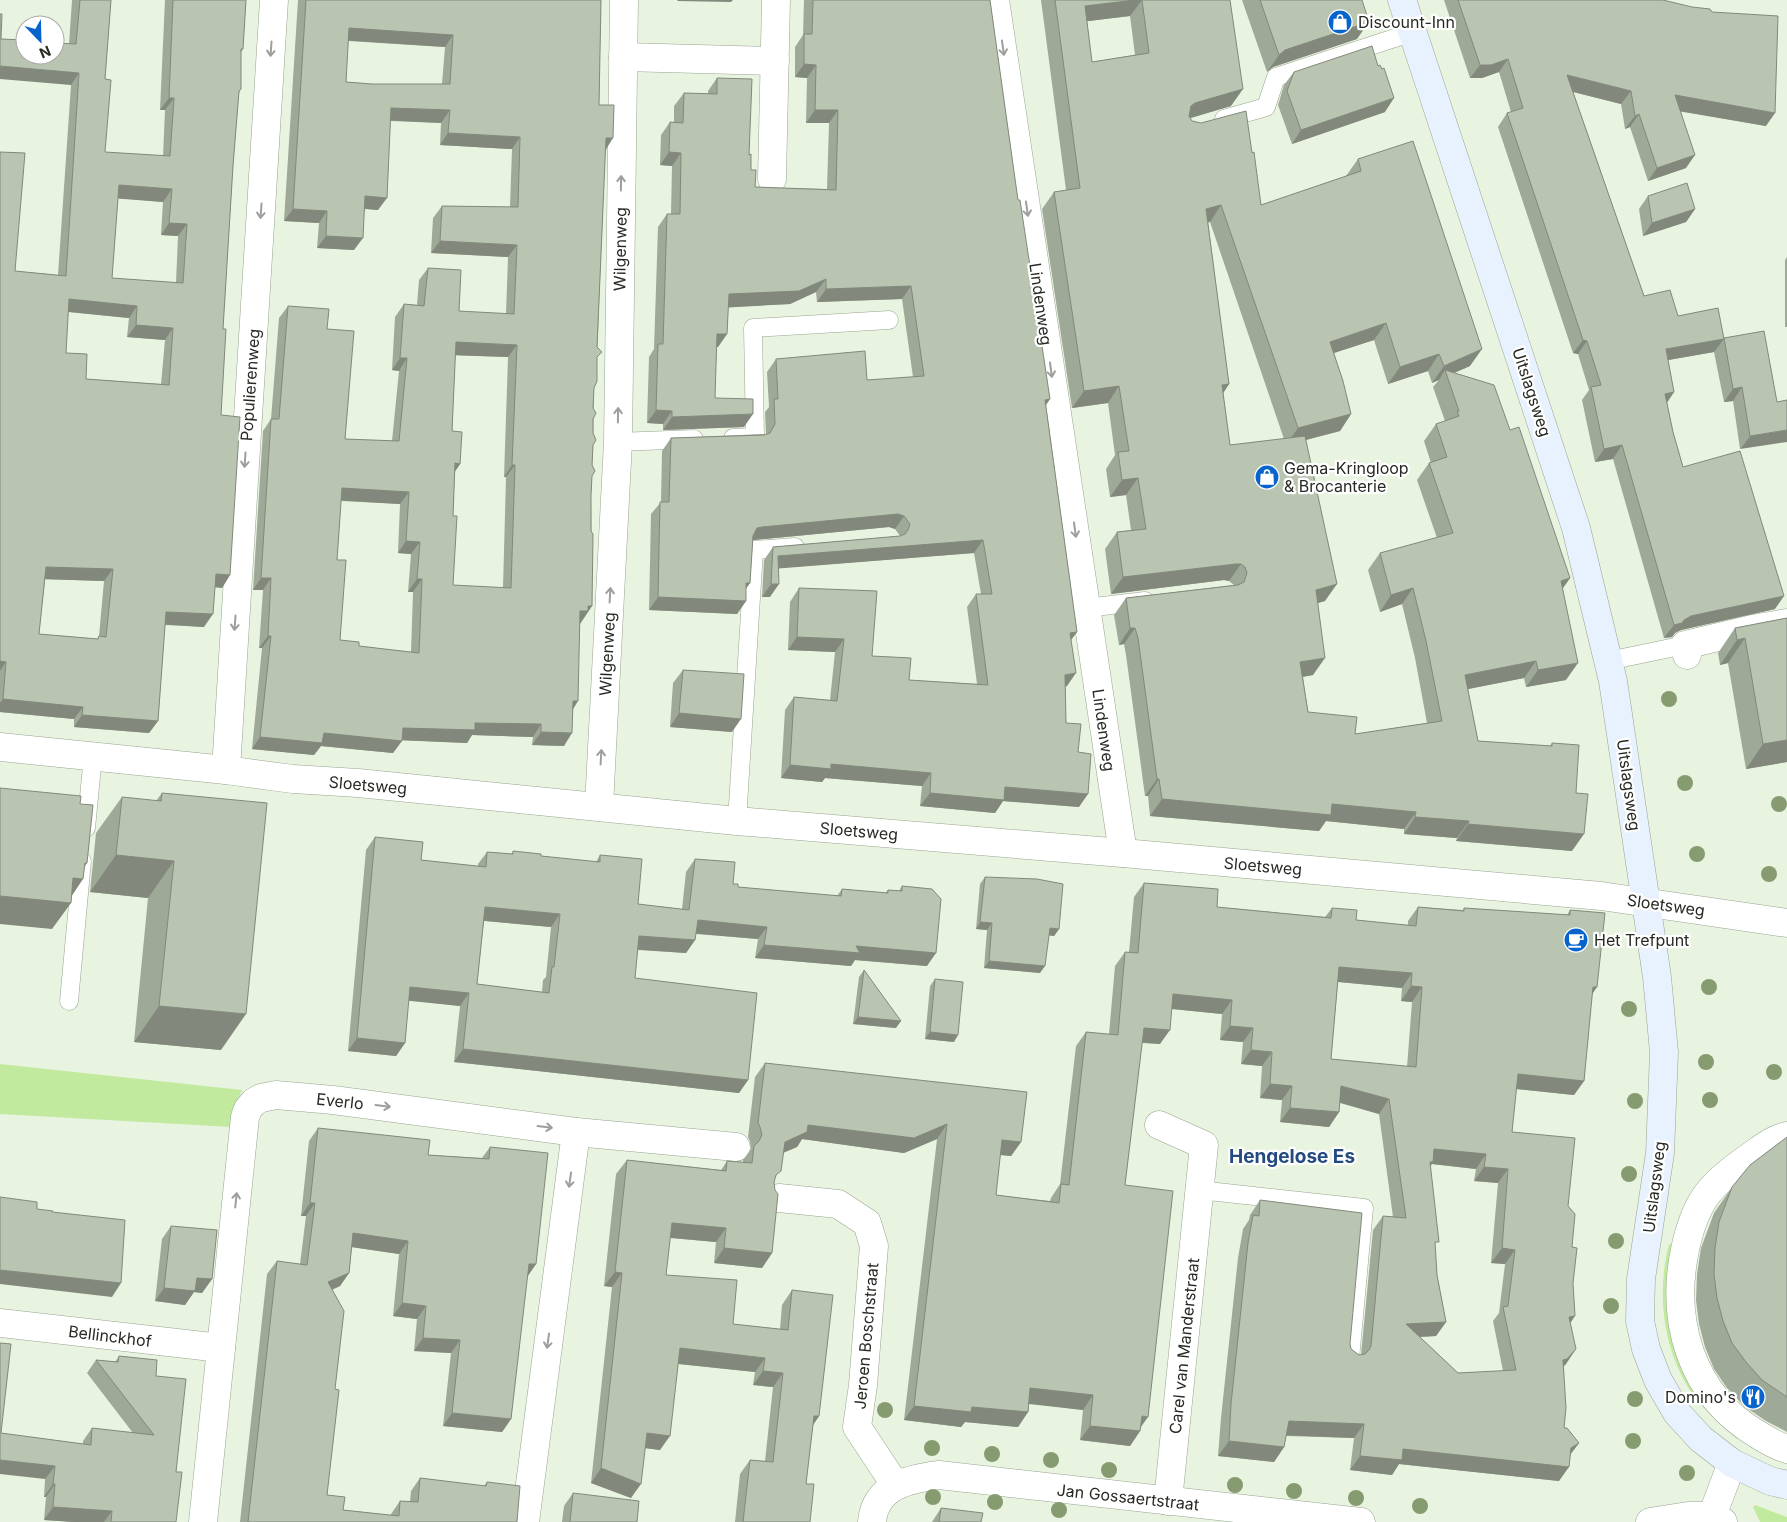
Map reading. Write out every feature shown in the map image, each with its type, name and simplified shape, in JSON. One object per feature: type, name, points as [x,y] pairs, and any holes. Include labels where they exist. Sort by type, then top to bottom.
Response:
[{"type":"street","name":"Populierenweg","points":[[226,770],[274,0]]},
{"type":"street","name":"Wilgenweg","points":[[599,806],[618,442],[624,0]]},
{"type":"street","points":[[772,179],[776,0]]},
{"type":"street","name":"Lindenweg","points":[[996,0],[1123,853]]},
{"type":"street","name":"Uitslagsweg","points":[[1402,0],[1576,528],[1613,682],[1657,977],[1664,1052],[1660,1154],[1641,1279],[1640,1322],[1646,1349],[1658,1380],[1677,1413],[1701,1440],[1732,1463],[1770,1481],[1787,1485]]},
{"type":"street","points":[[623,57],[775,61]]},
{"type":"street","points":[[1686,650],[1752,629],[1787,623]]},
{"type":"street","name":"Sloetsweg","points":[[0,747],[226,770],[293,779],[358,783],[737,821],[1123,853],[1601,896],[1787,923]]},
{"type":"street","name":"Everlo","points":[[221,1348],[245,1117],[248,1109],[261,1098],[276,1095],[333,1100],[576,1132],[736,1147]]},
{"type":"street","name":"Carel van Manderstraat","points":[[1159,1125],[1204,1145],[1168,1501]]},
{"type":"street","points":[[525,1522],[576,1132]]},
{"type":"street","points":[[1787,1136],[1778,1138],[1739,1165],[1707,1194],[1691,1225],[1683,1257],[1679,1290],[1681,1324],[1692,1361],[1712,1395],[1740,1424],[1778,1447],[1787,1449]]},
{"type":"street","name":"Jeroen Boschstraat","points":[[780,1198],[838,1204],[868,1223],[874,1246],[863,1385],[857,1428],[896,1486]]},
{"type":"street","name":"Bellinckhof","points":[[0,1323],[221,1348]]},
{"type":"street","points":[[203,1522],[221,1348]]},
{"type":"street","points":[[1650,1522],[1688,1516],[1718,1519],[1732,1463]]},
{"type":"street","name":"Jan Gossaertstraat","points":[[896,1486],[916,1478],[939,1475],[1361,1522]]},
{"type":"street","points":[[872,1522],[873,1510],[882,1496],[896,1486]]},
{"type":"lane","points":[[1204,125],[1266,108],[1276,77],[1413,32]]},
{"type":"lane","points":[[618,442],[755,437],[753,328],[889,320]]},
{"type":"lane","points":[[737,821],[754,550],[812,545]]},
{"type":"lane","points":[[1086,608],[1160,599]]},
{"type":"lane","points":[[1608,662],[1686,650]]},
{"type":"lane","points":[[68,1001],[93,756]]},
{"type":"lane","points":[[1199,1190],[1364,1208],[1350,1358]]},
{"type":"green space","points":[[0,1064],[242,1090],[235,1105],[232,1127],[0,1114]]},
{"type":"green space","points":[[1669,1244],[1676,1245],[1669,1283],[1742,1433],[1737,1439],[1694,1396],[1683,1379],[1675,1361],[1665,1323],[1663,1303],[1665,1263]]},
{"type":"green space","points":[[1755,1505],[1787,1517],[1787,1522],[1760,1522],[1753,1507]]},
{"type":"building","points":[[80,0],[111,0],[105,79],[111,80],[105,152],[170,156],[174,98],[169,98],[173,0],[246,0],[243,49],[241,49],[241,89],[239,91],[233,166],[223,329],[226,329],[221,415],[240,417],[230,575],[216,574],[213,614],[166,612],[158,721],[82,715],[83,707],[3,699],[6,662],[0,661],[0,152],[25,153],[15,271],[66,276],[79,73],[0,66],[0,14],[2,14],[1,39],[15,40],[15,65],[65,65],[65,43],[76,44]],"holes":[[[119,185],[172,189],[169,223],[187,224],[183,283],[112,278]],[[69,299],[137,306],[136,325],[173,328],[169,385],[86,379],[87,354],[66,353]],[[46,567],[113,569],[106,637],[99,636],[98,639],[39,634]]]},
{"type":"building","points":[[306,0],[601,0],[599,105],[614,105],[613,138],[606,138],[597,347],[602,352],[597,357],[597,381],[594,388],[593,408],[596,413],[593,419],[593,433],[596,440],[593,445],[592,465],[595,471],[592,476],[591,495],[591,531],[593,534],[592,606],[588,606],[588,611],[580,611],[578,701],[573,701],[572,733],[541,732],[541,724],[475,723],[475,730],[403,728],[402,741],[324,733],[322,743],[260,737],[271,636],[268,636],[271,578],[261,578],[271,419],[279,419],[288,306],[329,309],[327,329],[354,331],[345,439],[399,441],[407,358],[400,358],[404,304],[424,306],[428,268],[461,270],[459,311],[514,314],[517,245],[440,241],[442,206],[518,207],[520,137],[448,133],[450,110],[391,108],[387,198],[365,196],[363,238],[326,236],[327,211],[293,209]],"holes":[[[349,28],[453,35],[450,84],[346,82]],[[456,342],[517,345],[512,465],[515,465],[511,588],[453,585],[457,516],[453,516],[455,463],[460,464],[462,432],[452,431]],[[342,488],[409,492],[406,541],[420,542],[417,579],[422,579],[419,653],[359,646],[359,642],[340,640],[346,560],[337,560]]]},
{"type":"building","points":[[813,0],[990,0],[1018,200],[1020,200],[1050,399],[1045,400],[1077,632],[1070,633],[1076,673],[1065,675],[1066,723],[1081,724],[1078,752],[1091,754],[1088,794],[1005,787],[1004,800],[930,793],[931,773],[831,764],[831,769],[790,765],[794,697],[837,701],[844,639],[797,637],[799,588],[877,591],[872,656],[911,658],[909,680],[988,685],[976,594],[992,594],[983,540],[778,556],[779,584],[771,584],[773,547],[900,536],[905,534],[910,524],[904,516],[898,514],[762,527],[757,528],[753,536],[750,583],[746,583],[746,601],[658,597],[660,502],[669,502],[671,438],[764,435],[770,433],[775,424],[774,399],[778,399],[776,359],[865,351],[867,380],[924,376],[911,286],[826,289],[826,279],[799,291],[729,294],[727,334],[717,334],[715,398],[753,399],[753,414],[672,417],[672,411],[656,410],[658,344],[663,344],[667,214],[680,214],[681,153],[669,152],[670,122],[683,123],[684,93],[717,94],[717,78],[752,79],[749,155],[751,154],[751,170],[756,170],[755,187],[836,190],[838,110],[815,110],[816,65],[804,64],[804,34],[812,34]]},
{"type":"building","points":[[1055,0],[1135,0],[1085,6],[1092,62],[1149,53],[1142,0],[1230,0],[1243,89],[1195,103],[1191,106],[1189,116],[1192,121],[1201,123],[1246,111],[1261,205],[1361,171],[1358,159],[1413,141],[1482,349],[1444,366],[1439,354],[1400,367],[1386,323],[1330,342],[1343,381],[1351,414],[1298,428],[1221,205],[1206,209],[1229,384],[1222,385],[1230,445],[1305,436],[1337,584],[1316,590],[1325,658],[1300,662],[1308,712],[1357,717],[1355,734],[1442,721],[1413,588],[1391,595],[1380,553],[1453,533],[1429,463],[1447,457],[1436,424],[1459,416],[1445,370],[1494,385],[1510,430],[1519,427],[1570,578],[1561,581],[1578,663],[1538,670],[1536,661],[1465,675],[1478,741],[1552,746],[1552,743],[1579,745],[1576,793],[1588,794],[1584,834],[1468,824],[1469,821],[1415,817],[1416,812],[1332,804],[1331,815],[1162,799],[1159,779],[1157,779],[1138,638],[1135,628],[1130,628],[1126,598],[1238,585],[1244,582],[1247,573],[1245,567],[1241,564],[1236,564],[1123,577],[1117,532],[1146,529],[1138,478],[1122,480],[1118,452],[1129,451],[1119,386],[1084,391],[1054,192],[1080,188]]},
{"type":"building","points":[[1260,0],[1362,0],[1369,22],[1285,50],[1279,55]]},
{"type":"building","points":[[1458,0],[1663,0],[1710,9],[1712,12],[1778,16],[1775,113],[1675,95],[1695,155],[1657,168],[1639,114],[1635,116],[1631,91],[1567,75],[1644,296],[1670,290],[1678,316],[1718,308],[1724,339],[1666,349],[1674,392],[1665,394],[1673,432],[1683,467],[1740,451],[1784,596],[1691,616],[1682,623],[1674,625],[1622,445],[1604,449],[1591,387],[1601,385],[1587,341],[1583,340],[1507,113],[1523,108],[1508,59],[1491,65],[1480,65]]},
{"type":"building","points":[[1372,46],[1378,66],[1380,65],[1382,69],[1384,68],[1394,98],[1301,130],[1287,91],[1294,72]]},
{"type":"building","points":[[1687,183],[1695,209],[1652,223],[1648,196]]},
{"type":"building","points":[[1764,331],[1777,402],[1787,400],[1787,430],[1750,436],[1742,387],[1733,389],[1724,338]]},
{"type":"building","points":[[1787,618],[1787,740],[1763,744],[1745,638],[1737,640],[1735,628]]},
{"type":"building","points":[[683,670],[744,674],[741,719],[679,713]]},
{"type":"building","points":[[0,788],[81,796],[80,804],[93,805],[87,863],[85,863],[83,879],[73,878],[71,903],[0,896]]},
{"type":"building","points":[[162,793],[267,803],[246,1014],[159,1006],[174,861],[116,855],[122,797],[161,801]]},
{"type":"building","points":[[375,837],[423,842],[421,860],[486,867],[487,852],[513,854],[513,851],[600,862],[600,855],[642,859],[638,904],[689,910],[695,859],[735,862],[733,884],[738,884],[738,887],[841,896],[842,889],[888,893],[888,890],[902,891],[902,886],[932,889],[941,899],[936,953],[856,946],[860,953],[764,945],[767,927],[698,920],[695,940],[639,936],[635,978],[757,993],[748,1080],[463,1049],[469,993],[410,987],[405,1043],[357,1038]],"holes":[[[485,907],[560,914],[549,993],[477,984]]]},
{"type":"building","points":[[985,877],[1037,879],[1063,884],[1059,929],[1050,928],[1045,966],[989,961],[992,923],[980,922]]},
{"type":"building","points":[[1144,883],[1218,889],[1217,907],[1331,918],[1332,908],[1357,910],[1356,920],[1416,926],[1418,907],[1464,911],[1464,908],[1570,915],[1570,910],[1605,913],[1597,987],[1593,987],[1584,1081],[1518,1074],[1512,1132],[1575,1138],[1568,1206],[1575,1214],[1572,1247],[1577,1248],[1573,1283],[1575,1316],[1569,1317],[1576,1349],[1567,1359],[1563,1360],[1566,1408],[1564,1428],[1567,1428],[1579,1443],[1571,1448],[1569,1467],[1403,1449],[1402,1460],[1360,1456],[1364,1424],[1289,1421],[1284,1447],[1229,1441],[1231,1404],[1248,1243],[1253,1215],[1259,1216],[1260,1200],[1362,1213],[1350,1344],[1351,1349],[1359,1355],[1365,1354],[1371,1346],[1383,1216],[1406,1218],[1389,1099],[1341,1086],[1339,1112],[1290,1108],[1292,1086],[1270,1084],[1272,1052],[1251,1050],[1253,1028],[1230,1026],[1232,1000],[1173,994],[1170,1030],[1144,1028],[1125,1185],[1173,1191],[1148,1417],[1142,1416],[1140,1431],[1090,1426],[1093,1395],[1030,1388],[1028,1412],[972,1407],[971,1412],[914,1406],[947,1124],[914,1138],[808,1125],[807,1132],[785,1142],[781,1171],[776,1175],[774,1182],[775,1190],[778,1194],[772,1253],[724,1248],[726,1228],[672,1223],[666,1275],[737,1280],[733,1324],[788,1330],[792,1290],[833,1295],[819,1416],[814,1416],[806,1484],[814,1484],[810,1522],[743,1522],[750,1460],[773,1462],[783,1373],[763,1371],[765,1358],[680,1348],[670,1436],[647,1433],[641,1484],[601,1468],[622,1273],[615,1272],[627,1160],[726,1171],[727,1161],[752,1163],[754,1146],[762,1135],[758,1123],[765,1063],[1027,1092],[1021,1142],[1002,1140],[996,1195],[1059,1203],[1061,1184],[1069,1185],[1086,1032],[1118,1035],[1125,952],[1138,953]],"holes":[[[1339,967],[1412,973],[1411,986],[1422,987],[1416,1067],[1331,1059]],[[1434,1149],[1486,1154],[1484,1167],[1508,1169],[1502,1248],[1515,1250],[1508,1306],[1503,1307],[1516,1370],[1458,1373],[1406,1324],[1446,1322],[1437,1275],[1435,1242],[1439,1242],[1430,1162],[1433,1162]]]},
{"type":"building","points":[[864,970],[901,1021],[858,1017]]},
{"type":"building","points":[[935,979],[963,982],[958,1035],[930,1032]]},
{"type":"building","points":[[318,1128],[430,1140],[428,1155],[489,1159],[490,1147],[548,1153],[536,1264],[529,1264],[511,1419],[452,1413],[460,1340],[423,1338],[426,1306],[402,1303],[408,1241],[353,1233],[349,1273],[328,1282],[344,1311],[335,1389],[339,1390],[327,1495],[345,1497],[343,1510],[399,1516],[400,1501],[418,1502],[420,1478],[486,1486],[487,1482],[520,1486],[517,1522],[248,1522],[277,1261],[307,1265],[315,1203],[310,1203]]},
{"type":"building","points":[[1787,1137],[1787,1397],[1762,1380],[1732,1343],[1723,1321],[1717,1298],[1714,1274],[1719,1222],[1732,1187],[1750,1165]]},
{"type":"building","points":[[0,1197],[37,1202],[37,1209],[52,1212],[125,1220],[121,1283],[0,1270]]},
{"type":"building","points":[[171,1226],[217,1230],[212,1279],[197,1278],[195,1291],[164,1288]]},
{"type":"building","points":[[0,1343],[11,1344],[1,1433],[91,1445],[92,1428],[154,1435],[96,1360],[118,1362],[119,1356],[157,1360],[156,1376],[186,1379],[176,1472],[182,1472],[176,1522],[111,1522],[112,1511],[53,1507],[55,1466],[0,1460]]},
{"type":"building","points":[[573,1493],[639,1501],[637,1522],[570,1522]]},
{"type":"building","points":[[941,1508],[983,1513],[981,1522],[939,1522]]},
{"type":"place","name":"Discount-Inn","points":[[1340,22]]},
{"type":"place","name":"Gema-Kringloop & Brocanterie","points":[[1267,477]]},
{"type":"place","name":"Het Trefpunt","points":[[1576,940]]},
{"type":"place","name":"Domino's","points":[[1753,1397]]},
{"type":"district","name":"Hengelose Es","points":[[1292,1156]]}]
